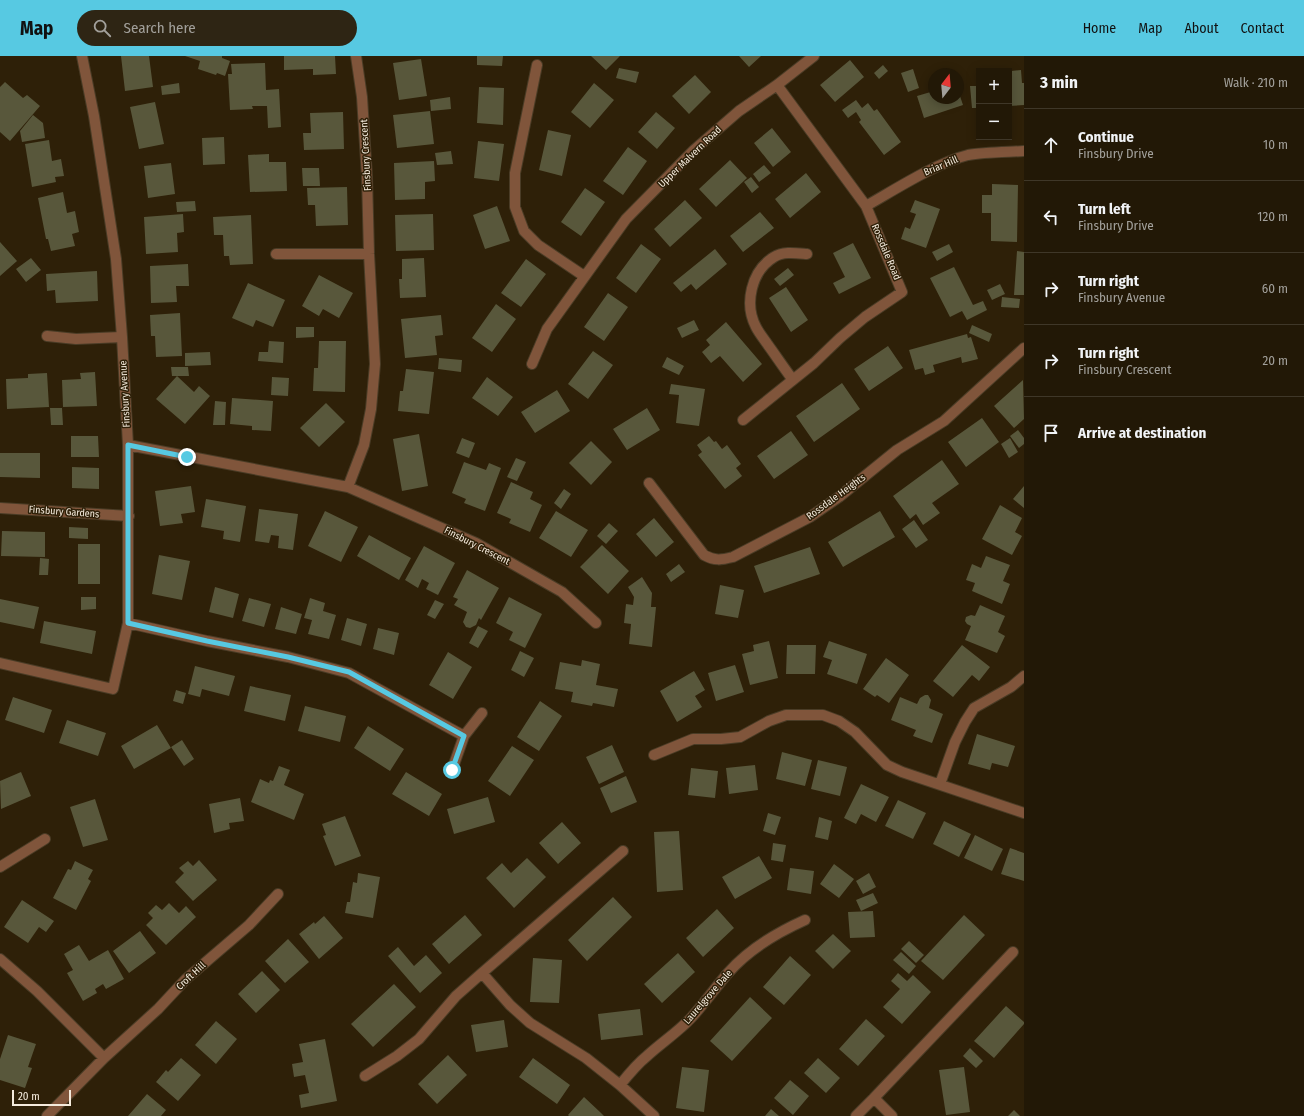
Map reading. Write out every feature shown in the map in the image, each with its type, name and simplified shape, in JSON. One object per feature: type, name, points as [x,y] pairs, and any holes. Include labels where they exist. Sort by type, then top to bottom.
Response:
[{"type":"street","name":"Finsbury Avenue","points":[[0,663],[113,689],[128,623],[128,445],[116,259],[94,116],[82,56]]},
{"type":"street","name":"Finsbury Crescent","points":[[348,488],[364,445],[371,408],[374,364],[367,177],[362,97],[356,56]]},
{"type":"street","name":"Upper Malvern Road","points":[[532,364],[547,329],[626,220],[694,150],[739,111],[777,85],[814,56]]},
{"type":"street","points":[[537,65],[515,173],[515,207],[524,231],[538,245],[584,276]]},
{"type":"street","name":"Rossdale Road","points":[[743,420],[814,363],[840,338],[902,292],[866,206],[777,85]]},
{"type":"street","name":"Briar Hill","points":[[866,206],[944,164],[969,155],[1024,152]]},
{"type":"street","points":[[793,380],[756,328],[750,313],[750,296],[754,280],[762,267],[775,256],[790,252],[807,254]]},
{"type":"street","points":[[276,254],[369,254]]},
{"type":"street","points":[[47,336],[76,339],[122,337]]},
{"type":"street","name":"Rossdale Heights","points":[[650,483],[704,555],[712,559],[721,560],[733,556],[810,517],[839,497],[897,450],[944,420],[1024,348]]},
{"type":"street","name":"Finsbury Crescent","points":[[128,445],[348,488],[476,543],[562,592],[596,623]]},
{"type":"street","name":"Finsbury Gardens","points":[[0,508],[129,516]]},
{"type":"street","points":[[128,623],[288,657],[349,672],[464,736]]},
{"type":"street","points":[[940,784],[955,742],[974,708],[1011,687],[1024,676]]},
{"type":"street","points":[[452,770],[464,736],[482,713]]},
{"type":"street","points":[[654,755],[693,739],[740,737],[769,721],[786,715],[823,715],[839,722],[855,732],[887,765],[902,772],[1024,813]]},
{"type":"street","points":[[0,866],[45,839]]},
{"type":"street","points":[[365,1076],[397,1056],[419,1039],[456,996],[623,851]]},
{"type":"street","name":"Croft Hill","points":[[48,1116],[104,1058],[158,1009],[186,979],[249,925],[278,894]]},
{"type":"street","name":"Laurelgrove Dale","points":[[620,1085],[646,1056],[674,1034],[691,1018],[728,973],[745,956],[766,940],[786,928],[805,920]]},
{"type":"street","points":[[856,1116],[1013,952]]},
{"type":"street","points":[[0,959],[37,991],[104,1058]]},
{"type":"street","points":[[482,973],[510,1005],[530,1022],[586,1058],[620,1085],[654,1116]]},
{"type":"street","points":[[874,1098],[892,1116]]},
{"type":"building","points":[[121,56],[149,56],[153,87],[125,91]]},
{"type":"building","points":[[185,56],[222,56],[222,58],[230,61],[225,76],[217,73],[216,75],[198,69],[200,61]]},
{"type":"building","points":[[284,56],[335,56],[336,74],[313,75],[313,69],[284,70]]},
{"type":"building","points":[[477,56],[503,56],[502,66],[477,65]]},
{"type":"building","points":[[591,56],[620,56],[606,70]]},
{"type":"building","points":[[739,56],[761,56],[749,67]]},
{"type":"building","points":[[421,59],[427,96],[399,100],[393,63]]},
{"type":"building","points":[[850,60],[864,77],[835,102],[820,85]]},
{"type":"building","points":[[265,63],[266,90],[279,89],[281,127],[268,128],[267,106],[252,106],[253,109],[230,110],[228,74],[232,74],[231,64]]},
{"type":"building","points":[[883,65],[888,71],[879,79],[874,73]]},
{"type":"building","points":[[619,68],[639,72],[636,83],[616,78]]},
{"type":"building","points":[[913,69],[919,88],[908,92],[901,73]]},
{"type":"building","points":[[1021,70],[1022,83],[1024,83],[1024,105],[1012,106],[1012,71]]},
{"type":"building","points":[[695,75],[711,92],[689,114],[672,96]]},
{"type":"building","points":[[5,82],[23,98],[27,95],[40,106],[10,141],[0,132],[0,87]]},
{"type":"building","points":[[179,83],[180,93],[162,95],[161,86]]},
{"type":"building","points":[[594,83],[614,100],[590,128],[571,112]]},
{"type":"building","points":[[970,86],[976,86],[976,108],[972,108]]},
{"type":"building","points":[[479,87],[504,88],[503,125],[477,123]]},
{"type":"building","points":[[928,93],[928,104],[963,105],[924,118],[917,96]]},
{"type":"building","points":[[450,97],[451,109],[431,111],[430,100]]},
{"type":"building","points":[[856,100],[862,108],[868,103],[874,111],[877,109],[901,142],[884,155],[859,122],[861,120],[856,112],[848,118],[842,110]]},
{"type":"building","points":[[155,102],[164,144],[139,149],[130,107]]},
{"type":"building","points":[[430,111],[434,144],[397,148],[393,115]]},
{"type":"building","points":[[343,112],[344,149],[304,150],[303,133],[311,133],[310,113]]},
{"type":"building","points":[[656,112],[675,128],[657,149],[638,132]]},
{"type":"building","points":[[33,115],[43,123],[45,138],[22,142],[20,131]]},
{"type":"building","points":[[772,128],[791,152],[773,167],[754,143]]},
{"type":"building","points":[[548,130],[571,135],[562,176],[539,170]]},
{"type":"building","points":[[224,137],[225,164],[203,165],[202,138]]},
{"type":"building","points":[[49,140],[52,161],[61,159],[64,176],[55,177],[56,182],[32,187],[25,144]]},
{"type":"building","points":[[478,141],[504,144],[499,181],[474,178]]},
{"type":"building","points":[[628,147],[647,161],[623,195],[603,181]]},
{"type":"building","points":[[451,151],[453,164],[437,165],[435,153]]},
{"type":"building","points":[[269,154],[269,162],[286,162],[287,191],[250,192],[248,155]]},
{"type":"building","points":[[730,160],[747,178],[716,207],[699,189]]},
{"type":"building","points":[[434,161],[435,181],[425,182],[425,199],[395,200],[394,163]]},
{"type":"building","points":[[171,163],[175,194],[148,198],[144,166]]},
{"type":"building","points":[[764,165],[771,173],[759,182],[753,174]]},
{"type":"building","points":[[302,168],[319,168],[320,186],[303,186]]},
{"type":"building","points":[[806,173],[821,192],[790,218],[775,199]]},
{"type":"building","points":[[751,177],[759,187],[752,193],[744,182]]},
{"type":"building","points":[[992,184],[1018,185],[1017,242],[991,241],[991,213],[982,213],[982,195],[992,195]]},
{"type":"building","points":[[347,187],[348,225],[316,226],[315,205],[308,205],[307,188]]},
{"type":"building","points":[[585,188],[605,202],[581,236],[561,222]]},
{"type":"building","points":[[63,192],[67,213],[75,211],[79,232],[72,234],[75,246],[51,251],[48,239],[46,239],[38,198]]},
{"type":"building","points":[[685,200],[702,218],[670,247],[654,229]]},
{"type":"building","points":[[915,200],[940,209],[926,248],[901,239],[905,227],[910,229],[916,214],[910,212]]},
{"type":"building","points":[[195,201],[196,211],[177,212],[176,202]]},
{"type":"building","points":[[497,206],[510,241],[485,249],[473,215]]},
{"type":"building","points":[[760,212],[774,228],[743,252],[730,236]]},
{"type":"building","points":[[183,214],[184,232],[177,233],[178,252],[146,254],[144,217]]},
{"type":"building","points":[[433,214],[434,250],[396,251],[395,215]]},
{"type":"building","points":[[251,215],[253,264],[230,265],[229,256],[224,256],[223,235],[214,235],[213,217]]},
{"type":"building","points":[[0,242],[17,261],[0,276]]},
{"type":"building","points":[[853,243],[871,278],[839,294],[833,283],[845,277],[833,253]]},
{"type":"building","points":[[641,244],[661,259],[636,293],[616,278]]},
{"type":"building","points":[[949,244],[953,252],[937,261],[932,252]]},
{"type":"building","points":[[715,249],[727,264],[696,290],[691,284],[681,292],[673,283]]},
{"type":"building","points":[[1017,251],[1024,252],[1024,295],[1014,295]]},
{"type":"building","points":[[31,258],[41,270],[26,282],[16,269]]},
{"type":"building","points":[[424,258],[426,297],[400,298],[399,279],[402,279],[402,259]]},
{"type":"building","points":[[526,259],[546,274],[521,307],[501,293]]},
{"type":"building","points":[[188,264],[189,286],[176,286],[177,302],[151,303],[150,266]]},
{"type":"building","points":[[954,267],[973,305],[983,301],[987,310],[967,320],[962,311],[950,317],[930,278]]},
{"type":"building","points":[[788,268],[794,275],[780,286],[774,279]]},
{"type":"building","points":[[97,271],[98,301],[56,303],[55,290],[47,291],[46,274]]},
{"type":"building","points":[[319,275],[353,293],[339,318],[323,309],[319,316],[302,306]]},
{"type":"building","points":[[248,283],[285,300],[273,327],[256,320],[253,327],[232,318]]},
{"type":"building","points":[[1000,284],[1005,294],[992,300],[987,290]]},
{"type":"building","points":[[786,287],[808,320],[791,332],[769,298]]},
{"type":"building","points":[[608,293],[628,307],[604,341],[584,327]]},
{"type":"building","points":[[1002,297],[1020,299],[1019,308],[1001,307]]},
{"type":"building","points":[[496,304],[516,319],[492,352],[472,338]]},
{"type":"building","points":[[180,313],[182,356],[156,357],[155,336],[151,336],[150,315]]},
{"type":"building","points":[[441,315],[443,335],[435,336],[437,355],[405,358],[401,319]]},
{"type":"building","points":[[694,320],[699,330],[682,338],[677,328]]},
{"type":"building","points":[[726,322],[762,364],[743,382],[720,356],[711,363],[702,352],[710,345],[706,340]]},
{"type":"building","points":[[972,325],[992,334],[989,342],[969,333]]},
{"type":"building","points":[[296,327],[314,327],[314,337],[296,338]]},
{"type":"building","points":[[967,334],[968,338],[971,337],[978,359],[962,363],[961,357],[933,365],[935,372],[925,375],[923,368],[915,370],[909,350]]},
{"type":"building","points":[[269,341],[284,342],[283,363],[258,361],[259,352],[268,352]]},
{"type":"building","points":[[319,341],[346,341],[345,392],[313,391],[314,368],[318,368]]},
{"type":"building","points":[[888,346],[903,368],[869,391],[854,369]]},
{"type":"building","points":[[593,351],[613,365],[588,399],[568,384]]},
{"type":"building","points":[[210,352],[211,365],[185,366],[185,353]]},
{"type":"building","points":[[667,357],[684,366],[679,375],[662,367]]},
{"type":"building","points":[[439,358],[462,360],[461,372],[438,369]]},
{"type":"building","points":[[171,367],[188,367],[189,376],[172,376]]},
{"type":"building","points":[[406,369],[434,372],[429,414],[398,411],[400,391],[403,391]]},
{"type":"building","points":[[95,372],[97,406],[63,407],[62,380],[81,379],[80,373]]},
{"type":"building","points":[[47,373],[49,407],[7,409],[6,379],[28,378],[28,374]]},
{"type":"building","points":[[177,376],[194,392],[199,386],[210,396],[185,424],[156,399]]},
{"type":"building","points":[[272,377],[289,378],[288,396],[271,395]]},
{"type":"building","points":[[487,377],[513,397],[498,416],[472,398]]},
{"type":"building","points":[[1023,380],[1024,419],[1014,428],[994,406]]},
{"type":"building","points":[[842,383],[860,409],[814,442],[796,416]]},
{"type":"building","points":[[671,384],[705,389],[699,426],[676,423],[679,395],[669,394]]},
{"type":"building","points":[[557,390],[570,411],[535,433],[521,412]]},
{"type":"building","points":[[232,398],[273,401],[271,431],[252,430],[252,426],[230,424]]},
{"type":"building","points":[[215,401],[226,402],[225,425],[213,425]]},
{"type":"building","points":[[326,403],[345,422],[319,447],[300,428]]},
{"type":"building","points":[[50,408],[62,408],[63,425],[51,425]]},
{"type":"building","points":[[647,408],[660,430],[627,450],[613,429]]},
{"type":"building","points":[[982,418],[999,442],[966,467],[948,442]]},
{"type":"building","points":[[1018,430],[1024,438],[1024,444],[1019,448],[1010,436]]},
{"type":"building","points":[[791,431],[808,455],[774,479],[757,456]]},
{"type":"building","points":[[419,434],[428,486],[402,491],[393,439]]},
{"type":"building","points":[[71,436],[98,436],[99,457],[71,457]]},
{"type":"building","points":[[709,436],[714,442],[716,441],[722,449],[727,445],[741,464],[736,468],[742,476],[725,489],[698,455],[702,452],[697,445]]},
{"type":"building","points":[[462,438],[475,443],[469,458],[456,453]]},
{"type":"building","points":[[1010,438],[1018,452],[1009,458],[1001,444]]},
{"type":"building","points":[[591,441],[612,462],[591,485],[569,463]]},
{"type":"building","points":[[0,453],[40,453],[40,478],[0,477]]},
{"type":"building","points":[[516,458],[526,462],[517,481],[507,477]]},
{"type":"building","points":[[942,460],[959,484],[932,503],[940,513],[923,525],[916,514],[910,519],[893,496]]},
{"type":"building","points":[[464,462],[486,470],[489,463],[501,468],[485,511],[464,503],[466,499],[452,493]]},
{"type":"building","points":[[72,467],[99,468],[99,489],[72,488]]},
{"type":"building","points":[[511,482],[533,492],[530,499],[542,505],[530,532],[509,523],[511,519],[497,513]]},
{"type":"building","points":[[191,486],[195,512],[181,514],[183,523],[160,526],[155,491]]},
{"type":"building","points":[[1024,486],[1024,508],[1013,499]]},
{"type":"building","points":[[564,489],[571,494],[561,509],[554,503]]},
{"type":"building","points":[[206,499],[246,506],[240,542],[223,539],[224,531],[201,527]]},
{"type":"building","points":[[1000,505],[1022,518],[1015,532],[1022,536],[1012,555],[982,539]]},
{"type":"building","points":[[259,509],[298,514],[293,550],[278,548],[279,536],[271,535],[269,543],[255,541]]},
{"type":"building","points":[[325,511],[358,527],[341,562],[308,546]]},
{"type":"building","points":[[556,511],[588,530],[571,557],[539,538]]},
{"type":"building","points":[[880,511],[895,537],[843,567],[828,542]]},
{"type":"building","points":[[654,518],[674,542],[656,557],[636,534]]},
{"type":"building","points":[[914,520],[928,540],[916,548],[902,529]]},
{"type":"building","points":[[609,523],[618,531],[606,544],[597,536]]},
{"type":"building","points":[[69,527],[88,528],[88,539],[69,538]]},
{"type":"building","points":[[2,531],[45,532],[45,557],[1,556]]},
{"type":"building","points":[[369,535],[411,558],[399,580],[357,556]]},
{"type":"building","points":[[78,544],[100,544],[100,584],[78,584]]},
{"type":"building","points":[[602,545],[629,571],[608,594],[580,567]]},
{"type":"building","points":[[424,546],[455,563],[438,595],[426,589],[429,583],[422,579],[418,588],[405,580]]},
{"type":"building","points":[[810,547],[820,574],[764,593],[754,566]]},
{"type":"building","points":[[159,555],[190,561],[182,600],[152,594]]},
{"type":"building","points":[[986,556],[1010,565],[1003,581],[1010,584],[1002,604],[972,591],[975,583],[966,580],[972,564],[981,568]]},
{"type":"building","points":[[40,558],[49,559],[48,575],[39,575]]},
{"type":"building","points":[[679,564],[685,572],[671,582],[666,574]]},
{"type":"building","points":[[467,570],[499,588],[481,620],[479,618],[476,625],[470,628],[466,627],[463,622],[467,612],[454,605],[458,599],[453,597]]},
{"type":"building","points":[[642,577],[652,593],[651,607],[656,607],[652,647],[629,644],[631,624],[624,623],[626,604],[633,605],[634,597],[628,587]]},
{"type":"building","points":[[720,585],[744,590],[738,618],[715,614]]},
{"type":"building","points":[[215,587],[239,594],[233,618],[209,612]]},
{"type":"building","points":[[81,597],[96,597],[96,609],[81,610]]},
{"type":"building","points":[[509,597],[542,614],[525,648],[509,640],[513,632],[496,623]]},
{"type":"building","points":[[249,598],[271,604],[264,627],[242,621]]},
{"type":"building","points":[[310,598],[325,603],[323,611],[336,615],[329,639],[308,634],[312,620],[304,618]]},
{"type":"building","points":[[0,599],[39,607],[34,629],[0,622]]},
{"type":"building","points":[[435,600],[444,604],[435,619],[427,615]]},
{"type":"building","points":[[980,605],[1005,616],[998,632],[1005,636],[997,653],[965,640],[971,626],[965,621],[966,617],[971,615],[975,616]]},
{"type":"building","points":[[281,607],[302,614],[296,634],[275,629]]},
{"type":"building","points":[[347,618],[367,624],[361,646],[341,640]]},
{"type":"building","points":[[44,621],[96,631],[92,654],[40,643]]},
{"type":"building","points":[[478,626],[488,631],[478,648],[469,643]]},
{"type":"building","points":[[378,628],[399,633],[394,655],[373,649]]},
{"type":"building","points":[[769,641],[778,678],[750,685],[742,654],[754,651],[753,645]]},
{"type":"building","points":[[829,641],[867,654],[857,684],[827,674],[832,660],[823,657]]},
{"type":"building","points":[[787,645],[816,645],[815,674],[786,674]]},
{"type":"building","points":[[962,645],[990,667],[979,681],[972,675],[953,697],[933,681]]},
{"type":"building","points":[[520,651],[534,658],[524,677],[511,670]]},
{"type":"building","points":[[448,652],[472,667],[453,699],[429,685]]},
{"type":"building","points":[[886,658],[909,675],[889,703],[877,695],[875,697],[863,689]]},
{"type":"building","points":[[582,660],[600,664],[596,685],[618,689],[614,707],[593,703],[592,706],[571,702],[573,692],[555,689],[560,662],[581,666]]},
{"type":"building","points":[[735,665],[744,692],[716,701],[708,673]]},
{"type":"building","points":[[195,666],[235,676],[229,696],[202,689],[200,697],[188,694]]},
{"type":"building","points":[[694,671],[705,690],[695,696],[702,707],[677,722],[660,691]]},
{"type":"building","points":[[250,686],[291,695],[285,721],[244,711]]},
{"type":"building","points":[[176,690],[186,693],[183,704],[173,701]]},
{"type":"building","points":[[928,695],[931,700],[929,708],[943,714],[932,743],[913,736],[916,730],[891,720],[900,697],[917,704],[920,698]]},
{"type":"building","points":[[13,697],[52,710],[44,733],[5,720]]},
{"type":"building","points":[[540,701],[562,716],[539,751],[517,737]]},
{"type":"building","points":[[305,706],[346,716],[340,742],[298,731]]},
{"type":"building","points":[[67,720],[106,733],[98,756],[59,743]]},
{"type":"building","points":[[157,725],[171,748],[134,769],[121,746]]},
{"type":"building","points":[[368,726],[404,749],[390,771],[354,748]]},
{"type":"building","points":[[977,734],[1015,746],[1008,767],[992,763],[990,770],[968,764]]},
{"type":"building","points":[[182,740],[194,759],[184,766],[171,747]]},
{"type":"building","points":[[612,745],[624,772],[599,784],[586,757]]},
{"type":"building","points":[[512,746],[534,760],[510,796],[488,781]]},
{"type":"building","points":[[782,752],[812,760],[805,786],[776,779]]},
{"type":"building","points":[[818,760],[847,767],[840,796],[811,789]]},
{"type":"building","points":[[755,765],[758,790],[729,794],[726,768]]},
{"type":"building","points":[[279,766],[290,770],[284,785],[304,794],[294,820],[251,802],[260,779],[269,783],[270,780],[273,781]]},
{"type":"building","points":[[691,768],[718,771],[715,798],[688,795]]},
{"type":"building","points":[[21,772],[31,796],[1,809],[0,781]]},
{"type":"building","points":[[406,772],[442,794],[429,816],[392,794]]},
{"type":"building","points":[[626,776],[637,802],[611,813],[600,788]]},
{"type":"building","points":[[861,784],[889,797],[876,822],[861,814],[856,824],[844,818]]},
{"type":"building","points":[[488,797],[495,822],[454,834],[447,809]]},
{"type":"building","points":[[240,798],[244,821],[229,823],[230,829],[214,833],[209,804]]},
{"type":"building","points":[[95,799],[108,840],[83,847],[70,807]]},
{"type":"building","points":[[898,800],[926,813],[913,839],[885,826]]},
{"type":"building","points":[[768,813],[781,817],[775,835],[763,831]]},
{"type":"building","points":[[345,816],[361,856],[335,866],[323,836],[326,835],[322,824]]},
{"type":"building","points":[[819,817],[832,821],[828,840],[815,837]]},
{"type":"building","points":[[944,821],[971,834],[959,857],[933,844]]},
{"type":"building","points":[[562,822],[581,843],[558,864],[539,843]]},
{"type":"building","points":[[679,831],[683,890],[657,892],[654,832]]},
{"type":"building","points":[[975,835],[1003,849],[992,871],[964,858]]},
{"type":"building","points":[[773,843],[786,845],[783,862],[771,860]]},
{"type":"building","points":[[1010,848],[1024,853],[1024,881],[1001,874]]},
{"type":"building","points":[[759,856],[772,878],[735,899],[722,877]]},
{"type":"building","points":[[527,858],[546,877],[514,908],[486,878],[502,863],[511,873]]},
{"type":"building","points":[[199,860],[217,880],[193,901],[175,882],[184,873],[179,868],[188,861],[193,866]]},
{"type":"building","points":[[75,861],[93,870],[88,879],[91,881],[76,910],[53,898],[68,869],[71,870]]},
{"type":"building","points":[[834,864],[854,879],[839,898],[820,884]]},
{"type":"building","points":[[790,868],[814,871],[811,894],[787,890]]},
{"type":"building","points":[[358,873],[380,877],[373,918],[345,913],[347,902],[350,902],[353,882],[357,883]]},
{"type":"building","points":[[869,873],[876,887],[863,894],[856,881]]},
{"type":"building","points":[[873,893],[878,903],[861,911],[856,900]]},
{"type":"building","points":[[613,897],[632,917],[587,961],[568,940]]},
{"type":"building","points":[[22,900],[54,921],[46,932],[39,927],[28,943],[4,927]]},
{"type":"building","points":[[169,903],[179,913],[186,906],[196,917],[166,945],[146,925],[153,918],[148,913],[156,905],[162,910]]},
{"type":"building","points":[[717,909],[734,928],[703,957],[686,938]]},
{"type":"building","points":[[873,911],[875,937],[850,938],[848,912]]},
{"type":"building","points":[[465,915],[482,935],[449,964],[432,944]]},
{"type":"building","points":[[964,915],[985,935],[943,980],[921,961]]},
{"type":"building","points":[[324,916],[343,938],[319,959],[299,934],[314,922],[315,924]]},
{"type":"building","points":[[140,931],[156,953],[129,973],[113,951]]},
{"type":"building","points":[[833,934],[851,951],[833,969],[815,951]]},
{"type":"building","points":[[288,939],[309,962],[285,983],[265,961]]},
{"type":"building","points":[[909,941],[924,955],[916,963],[901,949]]},
{"type":"building","points":[[79,945],[89,961],[108,950],[124,979],[106,989],[103,984],[95,989],[97,993],[83,1001],[67,973],[73,970],[64,954]]},
{"type":"building","points":[[398,947],[414,966],[426,955],[442,973],[420,993],[388,956]]},
{"type":"building","points":[[901,952],[916,966],[909,974],[893,960]]},
{"type":"building","points":[[678,953],[695,972],[662,1003],[644,984]]},
{"type":"building","points":[[790,956],[811,975],[784,1005],[763,987]]},
{"type":"building","points":[[533,958],[562,960],[559,1003],[530,1002]]},
{"type":"building","points":[[262,971],[280,990],[256,1013],[238,994]]},
{"type":"building","points":[[898,973],[907,981],[913,975],[931,992],[902,1024],[883,1007],[900,989],[891,981]]},
{"type":"building","points":[[394,984],[416,1007],[373,1047],[351,1024]]},
{"type":"building","points":[[750,997],[772,1018],[732,1061],[710,1041]]},
{"type":"building","points":[[1006,1006],[1024,1022],[1024,1024],[994,1058],[974,1041]]},
{"type":"building","points":[[640,1009],[643,1035],[601,1040],[598,1014]]},
{"type":"building","points":[[866,1019],[885,1036],[858,1066],[839,1049]]},
{"type":"building","points":[[504,1020],[508,1047],[476,1052],[471,1025]]},
{"type":"building","points":[[216,1021],[237,1039],[216,1064],[195,1045]]},
{"type":"building","points":[[8,1035],[36,1044],[28,1067],[32,1068],[25,1088],[0,1080],[0,1059]]},
{"type":"building","points":[[325,1039],[337,1101],[301,1108],[299,1095],[309,1093],[305,1075],[294,1077],[292,1064],[303,1062],[299,1044]]},
{"type":"building","points":[[970,1048],[983,1061],[976,1068],[963,1056]]},
{"type":"building","points":[[448,1055],[467,1075],[437,1104],[418,1084]]},
{"type":"building","points":[[181,1058],[201,1075],[178,1101],[156,1082],[166,1070],[168,1072]]},
{"type":"building","points":[[533,1058],[570,1085],[557,1104],[519,1077]]},
{"type":"building","points":[[818,1058],[840,1078],[826,1093],[804,1073]]},
{"type":"building","points":[[682,1067],[709,1070],[704,1112],[676,1108]]},
{"type":"building","points":[[964,1067],[970,1112],[946,1115],[939,1070]]},
{"type":"building","points":[[790,1080],[809,1096],[793,1115],[774,1098]]},
{"type":"building","points":[[147,1094],[166,1110],[161,1116],[128,1116]]},
{"type":"building","points":[[584,1097],[604,1116],[569,1116],[568,1115]]},
{"type":"building","points":[[771,1109],[779,1116],[765,1116]]},
{"type":"building","points":[[1014,1110],[1020,1116],[1008,1116]]},
{"type":"route","points":[[187,457],[128,445],[128,623],[288,657],[349,672],[464,736],[452,770]]}]
